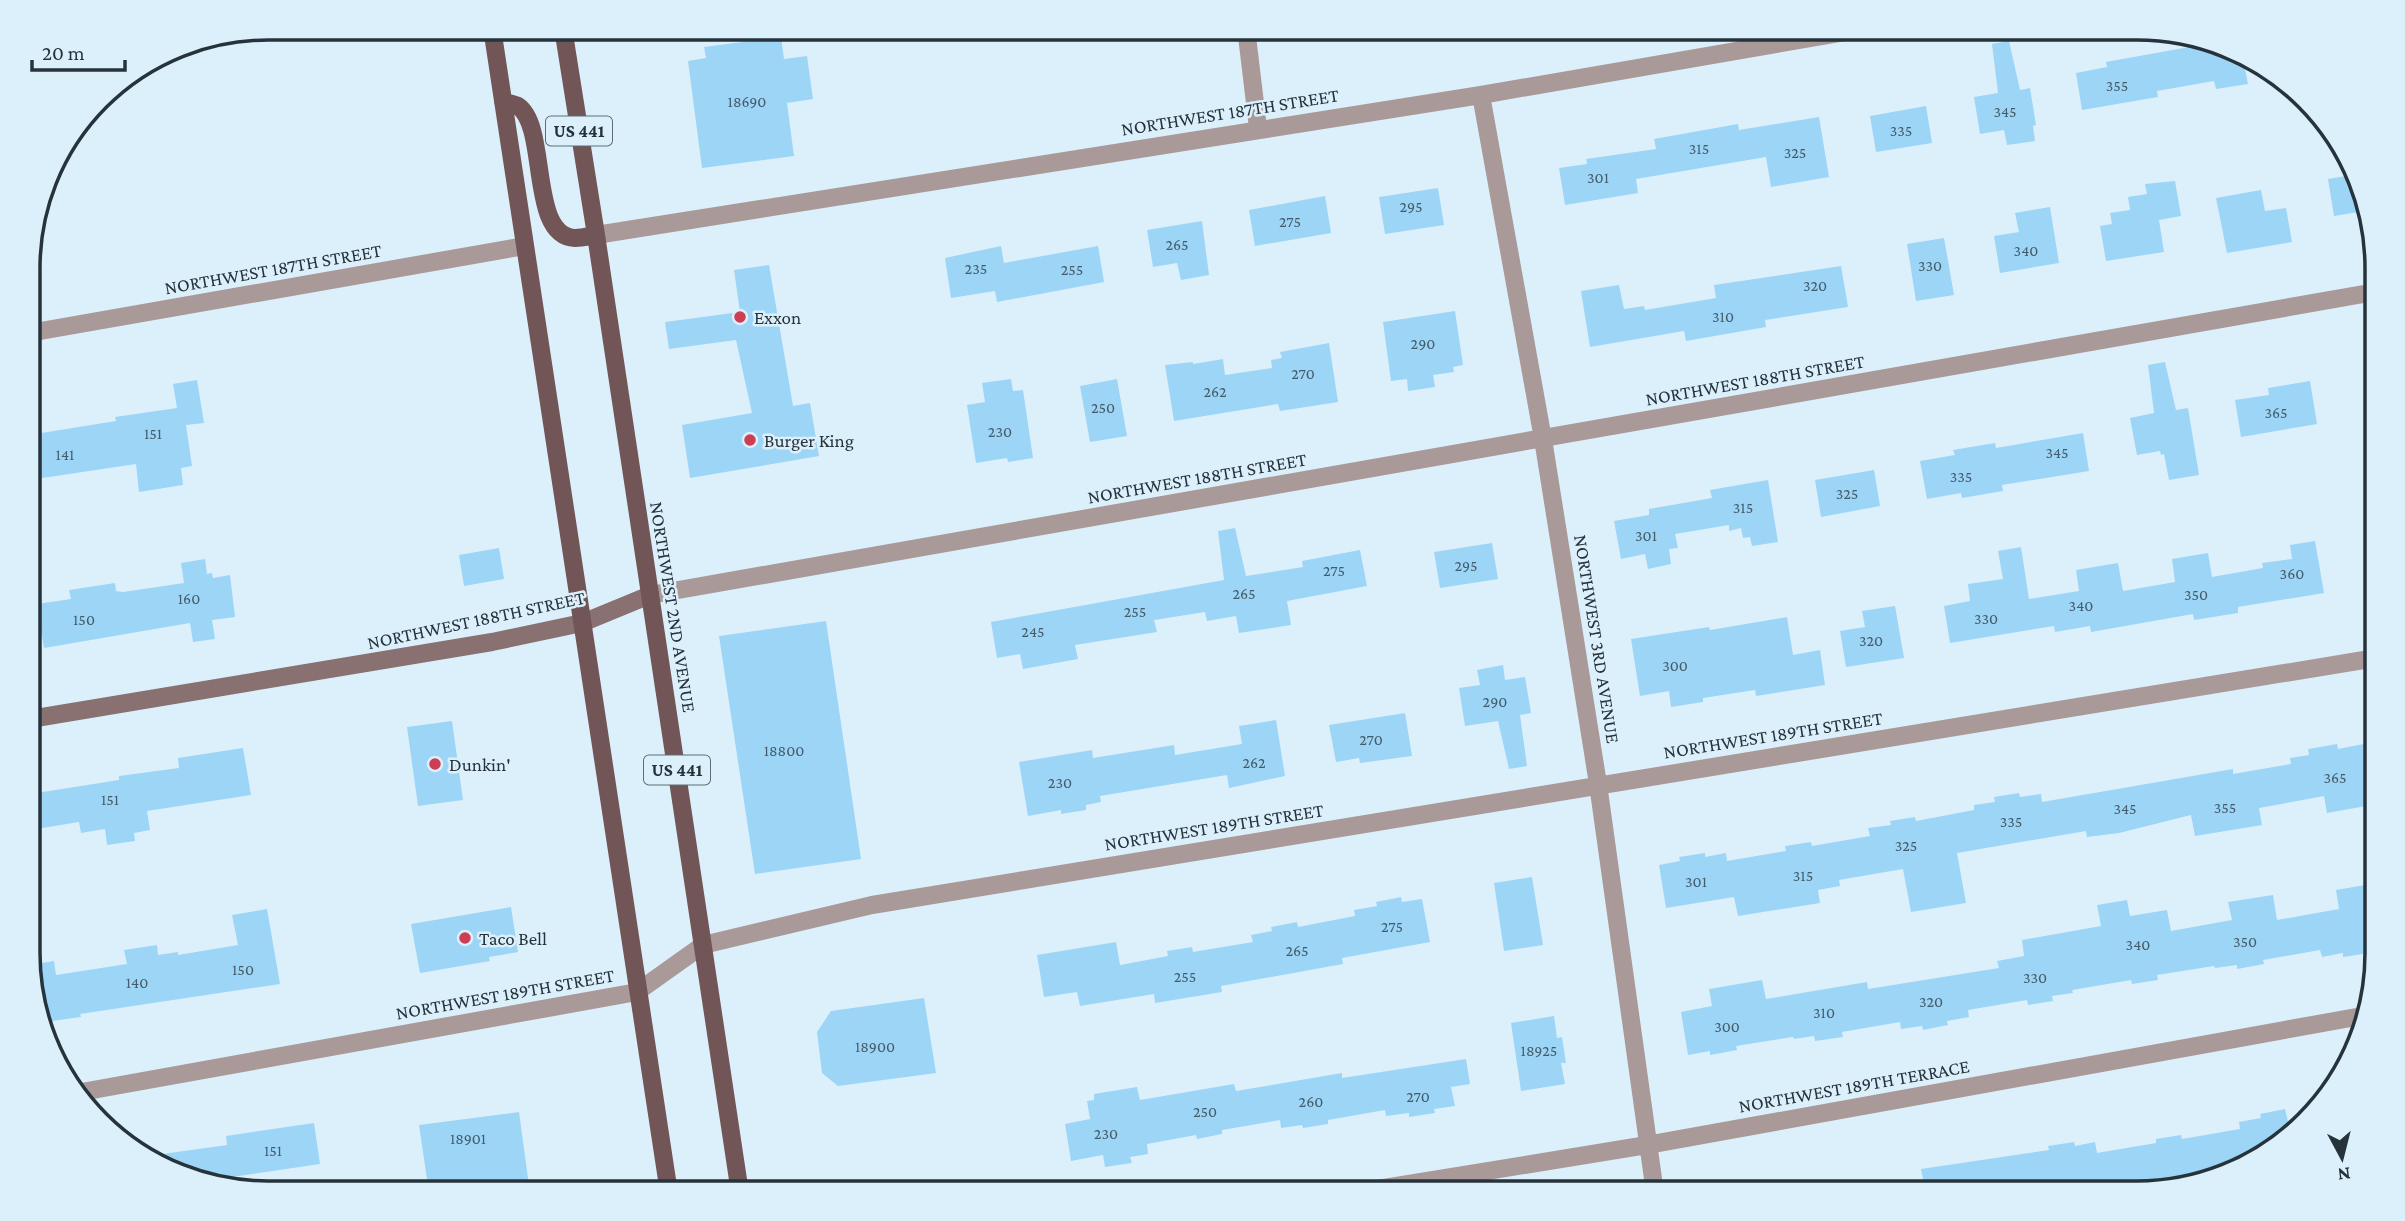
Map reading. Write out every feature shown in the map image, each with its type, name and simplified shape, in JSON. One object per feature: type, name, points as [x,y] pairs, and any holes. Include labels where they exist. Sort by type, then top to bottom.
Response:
[{"type":"main road","points":[[494,40],[667,1181]]},
{"type":"main road","name":"NORTHWEST 2ND AVENUE","points":[[565,40],[738,1181]]},
{"type":"main road","points":[[503,102],[519,106],[530,123],[547,214],[560,231],[573,238],[596,235]]},
{"type":"street","points":[[1247,40],[1258,128]]},
{"type":"street","name":"NORTHWEST 187TH STREET","points":[[596,235],[1258,128],[1481,95],[1800,40]]},
{"type":"street","name":"NORTHWEST 3RD AVENUE","points":[[1481,95],[1543,439],[1598,784],[1653,1180]]},
{"type":"street","name":"NORTHWEST 187TH STREET","points":[[41,331],[525,246]]},
{"type":"street","name":"NORTHWEST 188TH STREET","points":[[40,717],[453,649],[582,622],[650,596],[2365,294]]},
{"type":"street","name":"NORTHWEST 189TH STREET","points":[[88,1091],[637,992],[703,945],[872,905],[2365,660]]},
{"type":"street","name":"NORTHWEST 189TH TERRACE","points":[[1429,1180],[2355,1017]]},
{"type":"building","points":[[758,40],[781,40],[784,59],[807,56],[813,99],[787,103],[794,156],[702,168],[688,61],[706,58],[704,47]]},
{"type":"building","points":[[2009,41],[2020,90],[2030,88],[2036,125],[2033,126],[2035,141],[2007,145],[2004,130],[1980,134],[1974,97],[1998,93],[1992,44]]},
{"type":"building","points":[[2190,47],[2245,68],[2248,84],[2216,89],[2214,81],[2157,91],[2158,97],[2082,110],[2076,73],[2107,67],[2106,62]]},
{"type":"building","points":[[1926,106],[1932,143],[1876,152],[1870,116]]},
{"type":"building","points":[[1819,117],[1829,177],[1771,187],[1766,157],[1636,179],[1638,193],[1565,205],[1559,168],[1587,164],[1586,159],[1656,149],[1654,139],[1738,124],[1739,130]]},
{"type":"building","points":[[2345,176],[2358,212],[2334,216],[2328,179]]},
{"type":"building","points":[[2175,181],[2181,216],[2159,220],[2164,252],[2106,261],[2100,226],[2112,224],[2110,213],[2130,210],[2128,197],[2147,194],[2145,184]]},
{"type":"building","points":[[1438,188],[1444,225],[1385,234],[1379,197]]},
{"type":"building","points":[[2261,190],[2265,211],[2286,208],[2292,242],[2227,253],[2216,198]]},
{"type":"building","points":[[1325,196],[1331,233],[1255,246],[1249,210]]},
{"type":"building","points":[[2050,207],[2059,263],[2000,273],[1994,236],[2019,232],[2015,213]]},
{"type":"building","points":[[1202,221],[1209,275],[1181,280],[1177,263],[1153,267],[1147,230]]},
{"type":"building","points":[[1944,238],[1954,295],[1916,301],[1907,244]]},
{"type":"building","points":[[1001,246],[1004,263],[1098,246],[1104,282],[997,302],[995,291],[951,298],[945,258]]},
{"type":"building","points":[[769,265],[793,406],[810,403],[819,456],[690,478],[682,425],[752,413],[736,340],[669,349],[665,322],[740,312],[734,270]]},
{"type":"building","points":[[1841,266],[1848,307],[1765,320],[1766,327],[1686,341],[1684,331],[1590,347],[1581,291],[1619,285],[1624,309],[1644,306],[1645,310],[1716,298],[1714,285]]},
{"type":"building","points":[[1455,311],[1463,365],[1453,367],[1454,372],[1433,375],[1435,387],[1408,391],[1407,379],[1391,381],[1383,322]]},
{"type":"building","points":[[1329,343],[1338,402],[1280,411],[1278,404],[1174,421],[1165,365],[1223,359],[1225,375],[1272,368],[1271,360],[1282,358],[1280,352]]},
{"type":"building","points":[[2165,362],[2176,410],[2188,408],[2199,475],[2169,480],[2164,454],[2161,455],[2160,451],[2137,455],[2130,418],[2154,413],[2148,365]]},
{"type":"building","points":[[1011,379],[1013,391],[1023,390],[1033,458],[1008,462],[1007,458],[976,463],[967,405],[985,402],[982,383]]},
{"type":"building","points":[[1117,379],[1127,436],[1090,442],[1080,386]]},
{"type":"building","points":[[197,380],[204,423],[186,425],[192,466],[181,468],[183,485],[139,492],[136,464],[41,478],[41,433],[116,421],[115,417],[177,408],[173,384]]},
{"type":"building","points":[[2310,381],[2317,424],[2241,437],[2235,400],[2269,395],[2268,388]]},
{"type":"building","points":[[2083,433],[2089,471],[2002,485],[2003,491],[1962,498],[1961,493],[1927,499],[1920,461],[1955,455],[1953,450],[1995,443],[1996,448]]},
{"type":"building","points":[[1874,470],[1880,506],[1821,517],[1815,480]]},
{"type":"building","points":[[1768,480],[1778,542],[1752,546],[1750,537],[1743,538],[1741,528],[1729,531],[1729,525],[1675,534],[1678,548],[1669,549],[1671,564],[1648,569],[1645,554],[1621,559],[1614,521],[1649,515],[1649,509],[1712,498],[1710,490]]},
{"type":"building","points":[[1235,528],[1246,576],[1303,567],[1302,561],[1360,550],[1367,586],[1287,601],[1291,625],[1239,633],[1236,616],[1207,621],[1205,612],[1154,620],[1157,632],[1075,645],[1078,659],[1023,669],[1020,654],[997,658],[991,622],[1224,580],[1218,531]]},
{"type":"building","points":[[2315,541],[2324,593],[2238,607],[2238,613],[2194,620],[2193,614],[2091,632],[2090,626],[2055,632],[2054,626],[1950,643],[1944,606],[1970,601],[1968,584],[2003,579],[1998,551],[2021,547],[2029,599],[2079,591],[2076,570],[2118,563],[2123,591],[2175,582],[2172,559],[2208,553],[2212,577],[2263,568],[2262,563],[2292,559],[2290,545]]},
{"type":"building","points":[[1492,543],[1498,579],[1440,588],[1434,552]]},
{"type":"building","points":[[499,548],[504,579],[464,586],[459,555]]},
{"type":"building","points":[[205,559],[207,574],[212,573],[213,578],[230,575],[235,617],[212,620],[215,639],[193,642],[190,623],[44,648],[40,603],[71,599],[69,590],[115,583],[116,591],[123,592],[184,583],[181,563]]},
{"type":"building","points":[[1895,606],[1904,658],[1846,667],[1840,631],[1865,627],[1862,611]]},
{"type":"building","points":[[1787,617],[1793,655],[1820,650],[1825,685],[1756,696],[1755,690],[1703,698],[1703,702],[1671,707],[1669,691],[1640,696],[1631,639],[1709,627],[1710,630]]},
{"type":"building","points":[[826,621],[861,859],[755,874],[719,636]]},
{"type":"building","points":[[1503,665],[1505,680],[1525,677],[1531,713],[1520,715],[1527,766],[1509,769],[1498,721],[1465,726],[1459,688],[1480,685],[1477,670]]},
{"type":"building","points":[[1405,713],[1412,756],[1360,763],[1359,758],[1336,762],[1329,725]]},
{"type":"building","points":[[1276,720],[1285,776],[1229,788],[1227,775],[1100,796],[1101,802],[1086,805],[1086,810],[1061,814],[1061,810],[1028,816],[1019,762],[1092,750],[1093,758],[1174,745],[1175,755],[1242,744],[1239,726]]},
{"type":"building","name":"Dunkin'","points":[[452,721],[463,800],[418,806],[407,727]]},
{"type":"building","points":[[2337,744],[2338,749],[2365,744],[2365,806],[2327,813],[2324,796],[2259,808],[2262,825],[2195,836],[2191,815],[2119,833],[2087,837],[2086,831],[1957,853],[1966,903],[1911,912],[1903,869],[1839,880],[1840,886],[1818,890],[1820,903],[1738,916],[1734,897],[1666,908],[1659,865],[1680,861],[1679,857],[1705,853],[1705,857],[1726,853],[1727,861],[1786,851],[1785,846],[1811,842],[1812,846],[1870,836],[1868,828],[1891,825],[1890,821],[1915,817],[1916,821],[1974,810],[1974,805],[1995,802],[1994,797],[2019,793],[2020,797],[2041,794],[2042,802],[2233,769],[2233,774],[2291,764],[2290,758],[2309,755],[2308,749]]},
{"type":"building","points":[[243,748],[251,795],[147,811],[150,830],[134,833],[135,841],[107,845],[105,829],[81,833],[79,822],[40,828],[40,792],[119,780],[119,776],[179,768],[178,758]]},
{"type":"building","points":[[1532,877],[1543,945],[1504,951],[1494,883]]},
{"type":"building","points":[[2365,885],[2365,954],[2343,957],[2343,953],[2322,957],[2320,950],[2263,960],[2264,964],[2237,969],[2237,965],[2214,966],[2157,975],[2158,980],[2132,984],[2131,980],[2072,990],[2073,993],[2052,996],[2053,1001],[2028,1005],[2027,1000],[1968,1010],[1969,1017],[1947,1021],[1948,1025],[1923,1030],[1922,1026],[1901,1029],[1900,1022],[1842,1032],[1843,1037],[1815,1041],[1814,1036],[1793,1037],[1736,1046],[1737,1050],[1710,1055],[1710,1051],[1688,1055],[1681,1012],[1712,1006],[1709,989],[1762,980],[1766,999],[1867,982],[1868,989],[1999,968],[1997,961],[2024,956],[2022,940],[2101,926],[2097,905],[2127,900],[2130,916],[2167,910],[2171,931],[2232,920],[2228,902],[2273,895],[2277,920],[2339,909],[2336,890]]},
{"type":"building","points":[[1401,897],[1402,902],[1422,899],[1430,942],[1342,958],[1343,964],[1221,986],[1222,992],[1155,1003],[1154,994],[1080,1006],[1077,992],[1044,997],[1037,955],[1116,942],[1120,965],[1168,956],[1167,951],[1192,947],[1193,952],[1253,942],[1251,935],[1272,931],[1271,927],[1297,922],[1298,927],[1355,916],[1354,910],[1377,906],[1376,902]]},
{"type":"building","name":"Taco Bell","points":[[511,907],[518,952],[489,957],[490,961],[420,973],[411,924]]},
{"type":"building","points":[[267,909],[280,984],[80,1014],[81,1017],[51,1021],[41,963],[54,961],[56,975],[127,964],[124,950],[157,945],[158,955],[178,952],[178,955],[238,945],[232,915]]},
{"type":"building","points":[[924,998],[936,1073],[838,1086],[822,1073],[817,1032],[831,1011]]},
{"type":"building","points":[[1554,1016],[1557,1038],[1562,1037],[1566,1063],[1561,1063],[1565,1084],[1521,1091],[1511,1023]]},
{"type":"building","points":[[1466,1059],[1470,1084],[1451,1087],[1455,1106],[1434,1109],[1435,1113],[1409,1117],[1409,1113],[1386,1116],[1385,1110],[1328,1120],[1328,1124],[1303,1128],[1302,1125],[1281,1128],[1280,1120],[1222,1130],[1222,1134],[1197,1139],[1196,1135],[1147,1144],[1148,1154],[1130,1157],[1132,1163],[1105,1167],[1103,1155],[1071,1161],[1065,1124],[1090,1119],[1087,1101],[1094,1100],[1094,1094],[1137,1087],[1140,1100],[1234,1084],[1236,1091],[1342,1073],[1342,1078]]},
{"type":"building","points":[[2285,1109],[2288,1123],[2238,1157],[2210,1169],[2181,1176],[2152,1180],[1923,1180],[1921,1169],[2049,1150],[2048,1146],[2074,1142],[2075,1146],[2095,1142],[2097,1153],[2156,1143],[2156,1139],[2181,1135],[2182,1139],[2240,1129],[2239,1122],[2261,1118],[2260,1114]]},
{"type":"building","points":[[519,1112],[528,1181],[427,1181],[419,1125]]},
{"type":"building","points":[[314,1123],[320,1164],[231,1177],[195,1169],[162,1154],[227,1145],[226,1136]]},
{"type":"place","name":"Exxon","points":[[740,317]]},
{"type":"place","name":"Burger King","points":[[750,440]]},
{"type":"place","name":"Dunkin'","points":[[435,764]]},
{"type":"place","name":"Taco Bell","points":[[465,938]]}]
